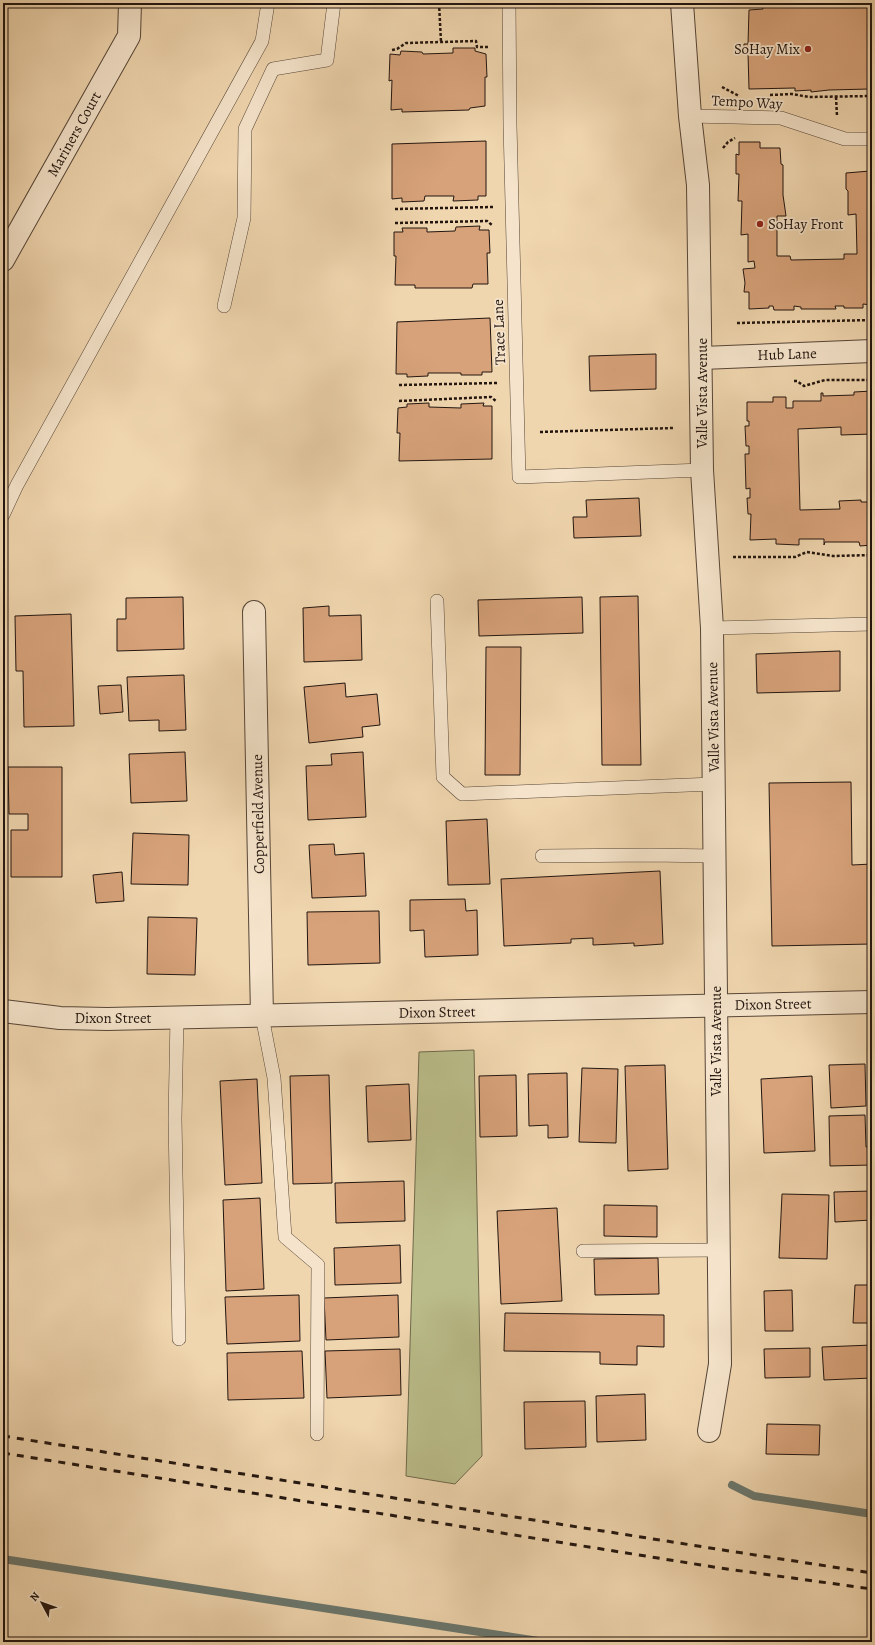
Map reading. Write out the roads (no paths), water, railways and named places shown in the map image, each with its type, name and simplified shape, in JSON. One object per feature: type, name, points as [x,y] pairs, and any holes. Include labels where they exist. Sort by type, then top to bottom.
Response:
[{"type":"street","name":"Mariners Court","points":[[3,260],[129,36],[130,3]]},
{"type":"street","name":"Valle Vista Avenue","points":[[682,3],[690,116],[698,185],[702,358],[702,470],[712,628],[720,1364],[709,1431]]},
{"type":"street","name":"Hub Lane","points":[[702,358],[872,351]]},
{"type":"street","name":"Copperfield Avenue","points":[[254,612],[262,1016]]},
{"type":"street","name":"Dixon Street","points":[[3,1011],[74,1019],[872,1002]]},
{"type":"lane","points":[[3,515],[17,485],[262,40],[268,3]]},
{"type":"lane","points":[[224,306],[244,218],[245,129],[273,69],[327,60],[334,3]]},
{"type":"lane","name":"Trace Lane","points":[[509,3],[510,125],[519,477],[702,470]]},
{"type":"lane","name":"Tempo Way","points":[[690,116],[781,118],[845,139],[872,138]]},
{"type":"lane","points":[[437,601],[443,777],[462,794],[714,784]]},
{"type":"lane","points":[[712,628],[872,624]]},
{"type":"lane","points":[[542,856],[715,856]]},
{"type":"lane","points":[[262,1016],[274,1078],[285,1237],[318,1265],[317,1434]]},
{"type":"lane","points":[[176,1017],[175,1119],[179,1339]]},
{"type":"lane","points":[[583,1251],[718,1250]]},
{"type":"waterway","points":[[732,1485],[754,1496],[872,1514]]},
{"type":"waterway","points":[[3,1559],[545,1642]]},
{"type":"railway","points":[[3,1436],[872,1573]]},
{"type":"railway","points":[[3,1453],[720,1568],[872,1589]]},
{"type":"place","name":"SoHay Mix","points":[[808,49]]},
{"type":"place","name":"SoHay Front","points":[[760,224]]}]
